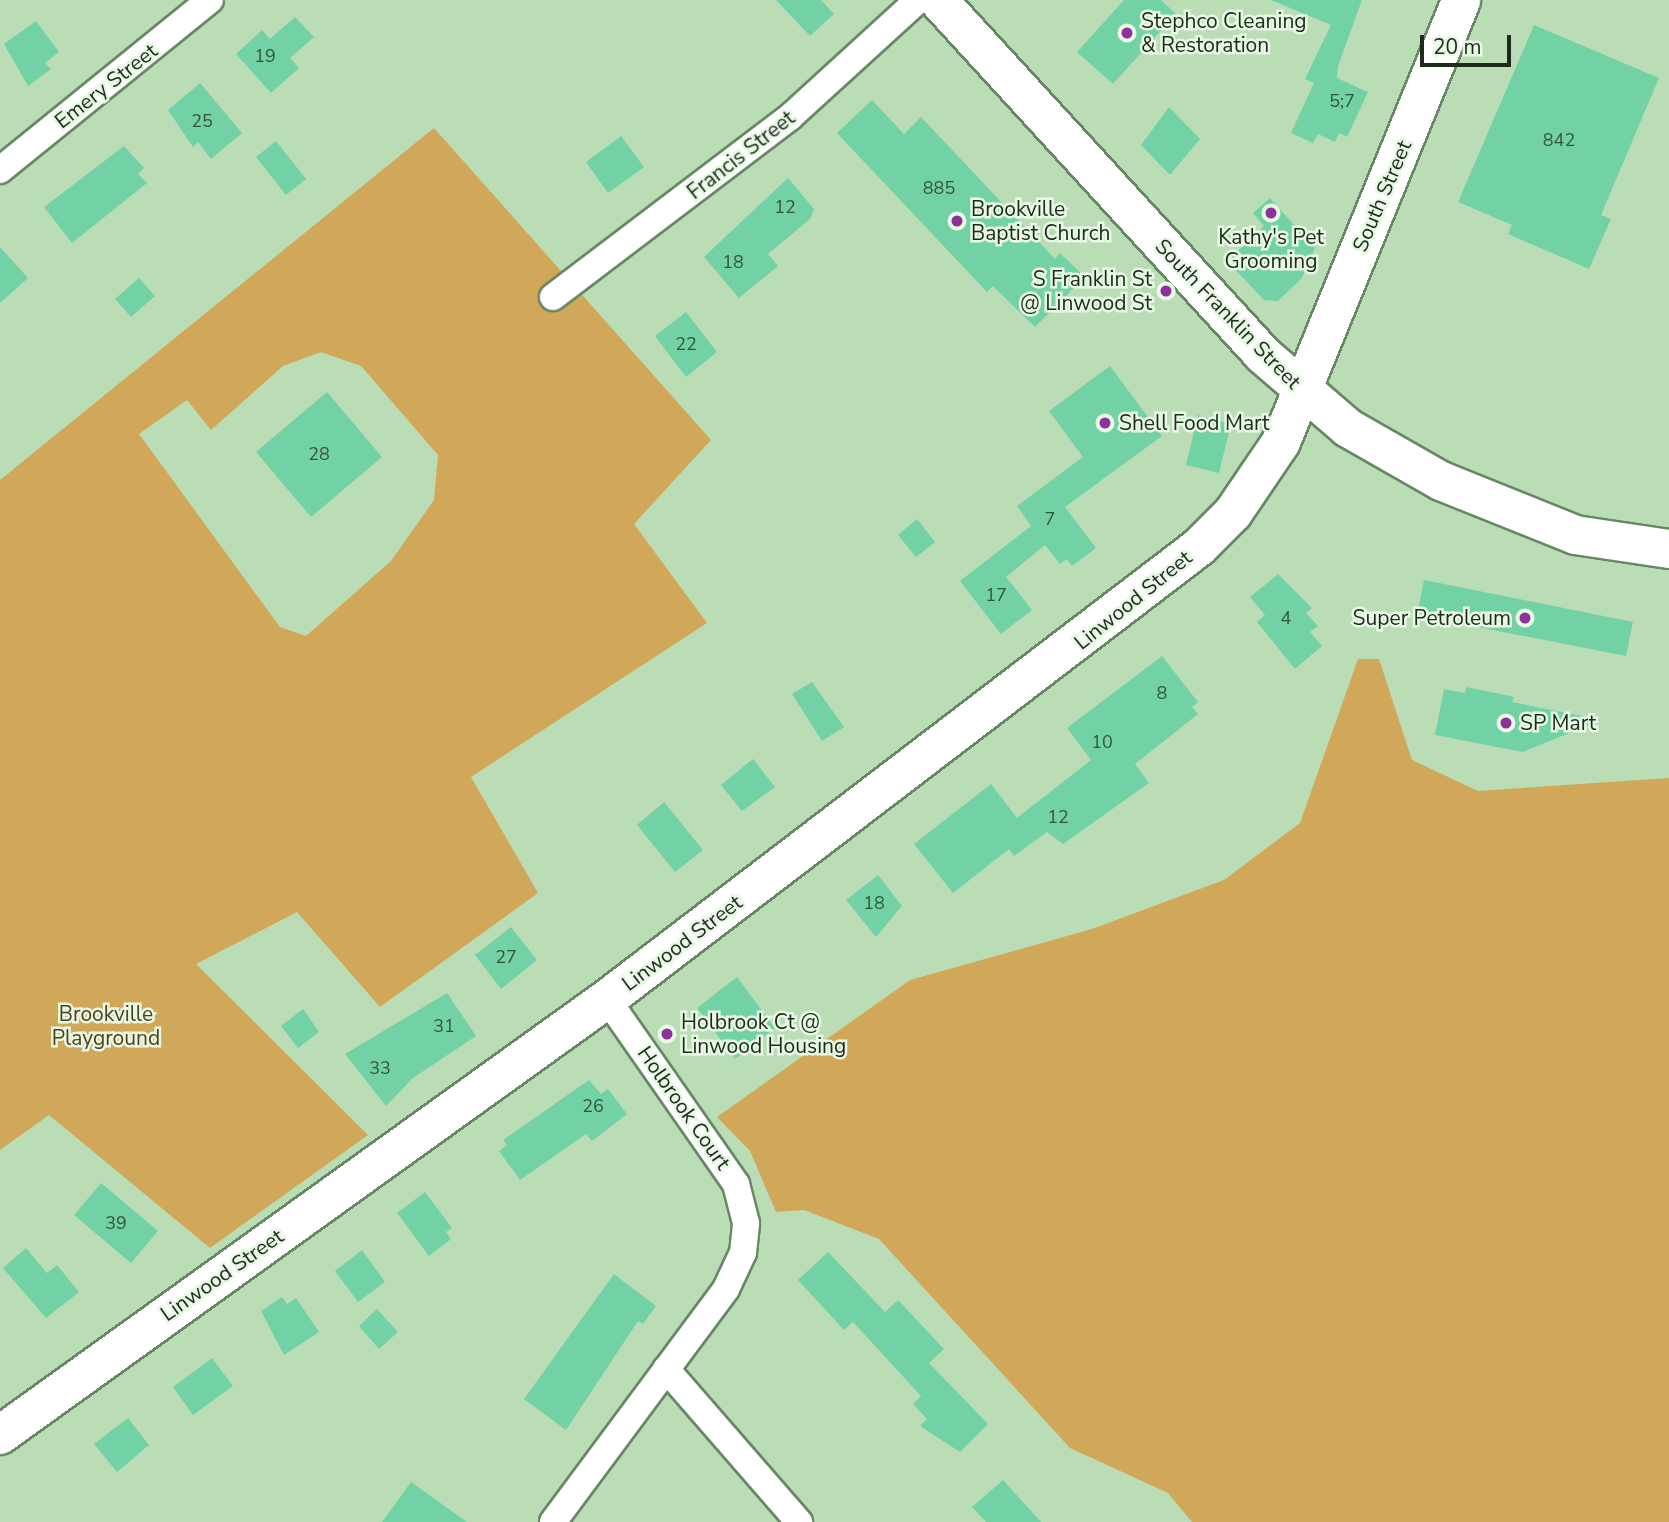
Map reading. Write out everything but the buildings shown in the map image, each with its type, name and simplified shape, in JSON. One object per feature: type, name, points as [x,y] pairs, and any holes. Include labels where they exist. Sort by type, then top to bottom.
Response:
[{"type":"main road","name":"South Franklin Street","points":[[938,0],[1300,390],[1348,428],[1441,481],[1575,535],[1669,549]]},
{"type":"main road","name":"South Street","points":[[1300,390],[1461,0]]},
{"type":"main road","name":"Linwood Street","points":[[0,1435],[607,999],[1199,547],[1260,477],[1300,390]]},
{"type":"street","name":"Emery Street","points":[[0,170],[210,0]]},
{"type":"street","name":"Francis Street","points":[[554,298],[790,117],[918,0]]},
{"type":"street","name":"Holbrook Court","points":[[553,1522],[726,1289],[743,1253],[746,1223],[736,1184],[717,1150],[607,999]]},
{"type":"street","points":[[666,1369],[799,1522]]},
{"type":"green space","name":"Brookville Playground","points":[[434,128],[711,440],[634,524],[707,623],[471,777],[538,893],[380,1007],[297,912],[196,964],[368,1135],[210,1248],[49,1115],[0,1150],[0,480]],"holes":[[[321,352],[361,366],[438,455],[434,500],[391,561],[306,636],[280,627],[139,434],[187,400],[211,430],[283,366]]]},
{"type":"green space","points":[[1358,659],[1379,659],[1412,760],[1478,791],[1669,778],[1669,1522],[1192,1522],[1168,1493],[1070,1448],[879,1239],[804,1210],[776,1212],[750,1151],[717,1117],[910,980],[1092,929],[1224,880],[1300,823]]},
{"type":"place","name":"Stephco Cleaning & Restoration","points":[[1127,33]]},
{"type":"place","name":"Kathy's Pet Grooming","points":[[1271,213]]},
{"type":"place","name":"Brookville Baptist Church","points":[[957,221]]},
{"type":"place","name":"S Franklin St @ Linwood St","points":[[1166,291]]},
{"type":"place","name":"Shell Food Mart","points":[[1105,423]]},
{"type":"place","name":"Super Petroleum","points":[[1525,618]]},
{"type":"place","name":"SP Mart","points":[[1506,723]]},
{"type":"place","name":"Holbrook Ct @ Linwood Housing","points":[[667,1034]]}]
